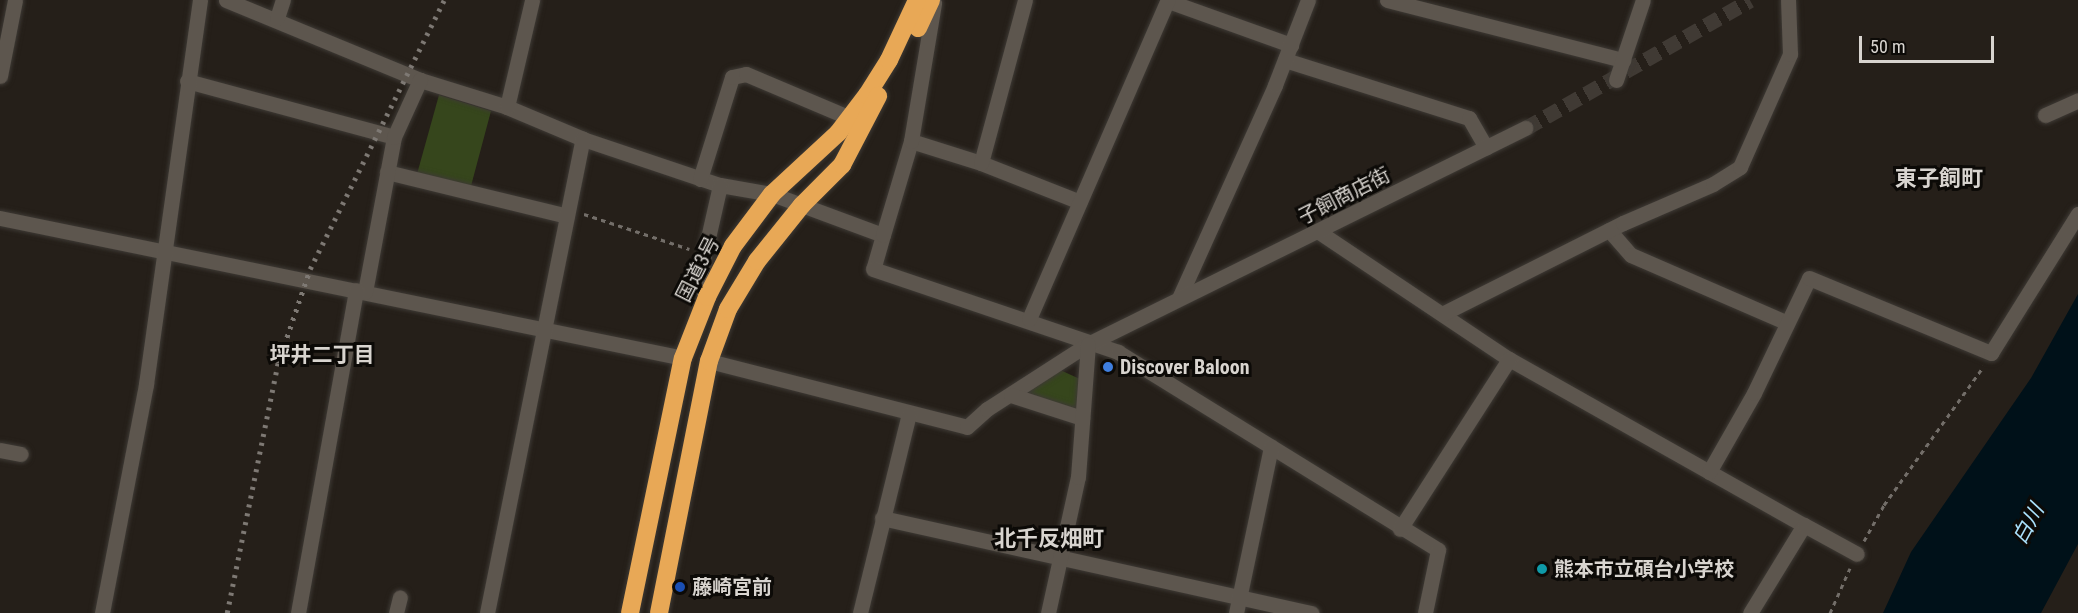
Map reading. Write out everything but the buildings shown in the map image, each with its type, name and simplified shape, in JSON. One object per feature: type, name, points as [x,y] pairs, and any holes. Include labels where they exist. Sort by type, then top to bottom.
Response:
[{"type":"highway","name":"国道3号","points":[[630,613],[683,357],[707,297],[734,246],[772,194],[850,118],[889,60],[917,0]]},
{"type":"highway","points":[[659,613],[709,361],[728,309],[757,261],[802,205],[842,165],[875,100],[905,57],[933,0]]},
{"type":"street","points":[[0,76],[15,0]]},
{"type":"street","points":[[102,613],[133,467],[167,254],[187,81],[200,0]]},
{"type":"street","points":[[226,0],[277,18],[420,80],[507,107],[583,139],[720,185],[772,194],[883,235]]},
{"type":"street","points":[[277,18],[283,0]]},
{"type":"street","points":[[507,107],[532,0]]},
{"type":"street","points":[[933,0],[911,141],[873,269],[1029,318],[1088,344],[1118,352],[1400,529],[1438,550],[1425,613]]},
{"type":"street","points":[[981,163],[1024,0]]},
{"type":"street","points":[[1179,298],[1285,60],[1308,0]]},
{"type":"street","points":[[1387,0],[1623,60]]},
{"type":"street","points":[[1616,80],[1643,0]]},
{"type":"street","points":[[1442,314],[1610,230],[1713,184],[1740,167],[1790,54],[1788,0]]},
{"type":"street","points":[[1029,318],[1168,1],[1291,45]]},
{"type":"street","points":[[1285,60],[1469,118],[1486,148]]},
{"type":"street","points":[[700,178],[732,77],[746,74],[850,118]]},
{"type":"street","points":[[298,613],[361,291],[394,137],[420,80]]},
{"type":"street","points":[[187,81],[394,137]]},
{"type":"street","points":[[2045,115],[2078,100]]},
{"type":"street","name":"子飼商店街","points":[[709,361],[967,427],[1088,344],[1526,128]]},
{"type":"street","points":[[487,613],[583,139]]},
{"type":"street","points":[[911,141],[981,163],[1080,202]]},
{"type":"street","points":[[387,172],[568,212]]},
{"type":"street","points":[[707,297],[698,282],[720,185]]},
{"type":"street","points":[[1709,472],[1754,393],[1785,322],[1809,278],[1991,352],[2078,214]]},
{"type":"street","points":[[0,218],[167,254],[544,327],[683,357]]},
{"type":"street","points":[[1610,230],[1631,255],[1785,322]]},
{"type":"street","points":[[1319,232],[1509,359],[1857,554]]},
{"type":"street","points":[[1048,613],[1078,477],[1088,344]]},
{"type":"street","points":[[1400,529],[1509,359]]},
{"type":"street","points":[[1011,395],[1082,418]]},
{"type":"street","points":[[860,613],[909,414]]},
{"type":"street","points":[[1236,613],[1271,447]]},
{"type":"street","points":[[0,450],[21,454]]},
{"type":"street","points":[[882,518],[1240,595],[1312,613]]},
{"type":"street","points":[[1750,613],[1804,525]]},
{"type":"street","points":[[396,613],[400,597]]},
{"type":"path","points":[[568,212],[705,254]]},
{"type":"path","points":[[1830,613],[1857,554],[1884,505],[1991,352]]},
{"type":"green space","points":[[439,95],[491,111],[471,186],[417,174]]},
{"type":"green space","points":[[1058,369],[1082,380],[1080,412],[1025,394]]},
{"type":"water","name":"白川","points":[[2078,294],[2078,544],[2041,613],[1883,613],[1911,552],[2031,378]]},
{"type":"tunnel","points":[[1526,128],[1750,0]]},
{"type":"railway","points":[[227,613],[278,363],[310,269],[444,0]]},
{"type":"place","name":"Discover Baloon","points":[[1108,367]]},
{"type":"place","name":"熊本市立碩台小学校","points":[[1542,569]]},
{"type":"place","name":"藤崎宮前","points":[[680,587]]},
{"type":"district","name":"東子飼町","points":[[1939,179]]},
{"type":"district","name":"坪井二丁目","points":[[322,355]]},
{"type":"district","name":"北千反畑町","points":[[1049,539]]}]
